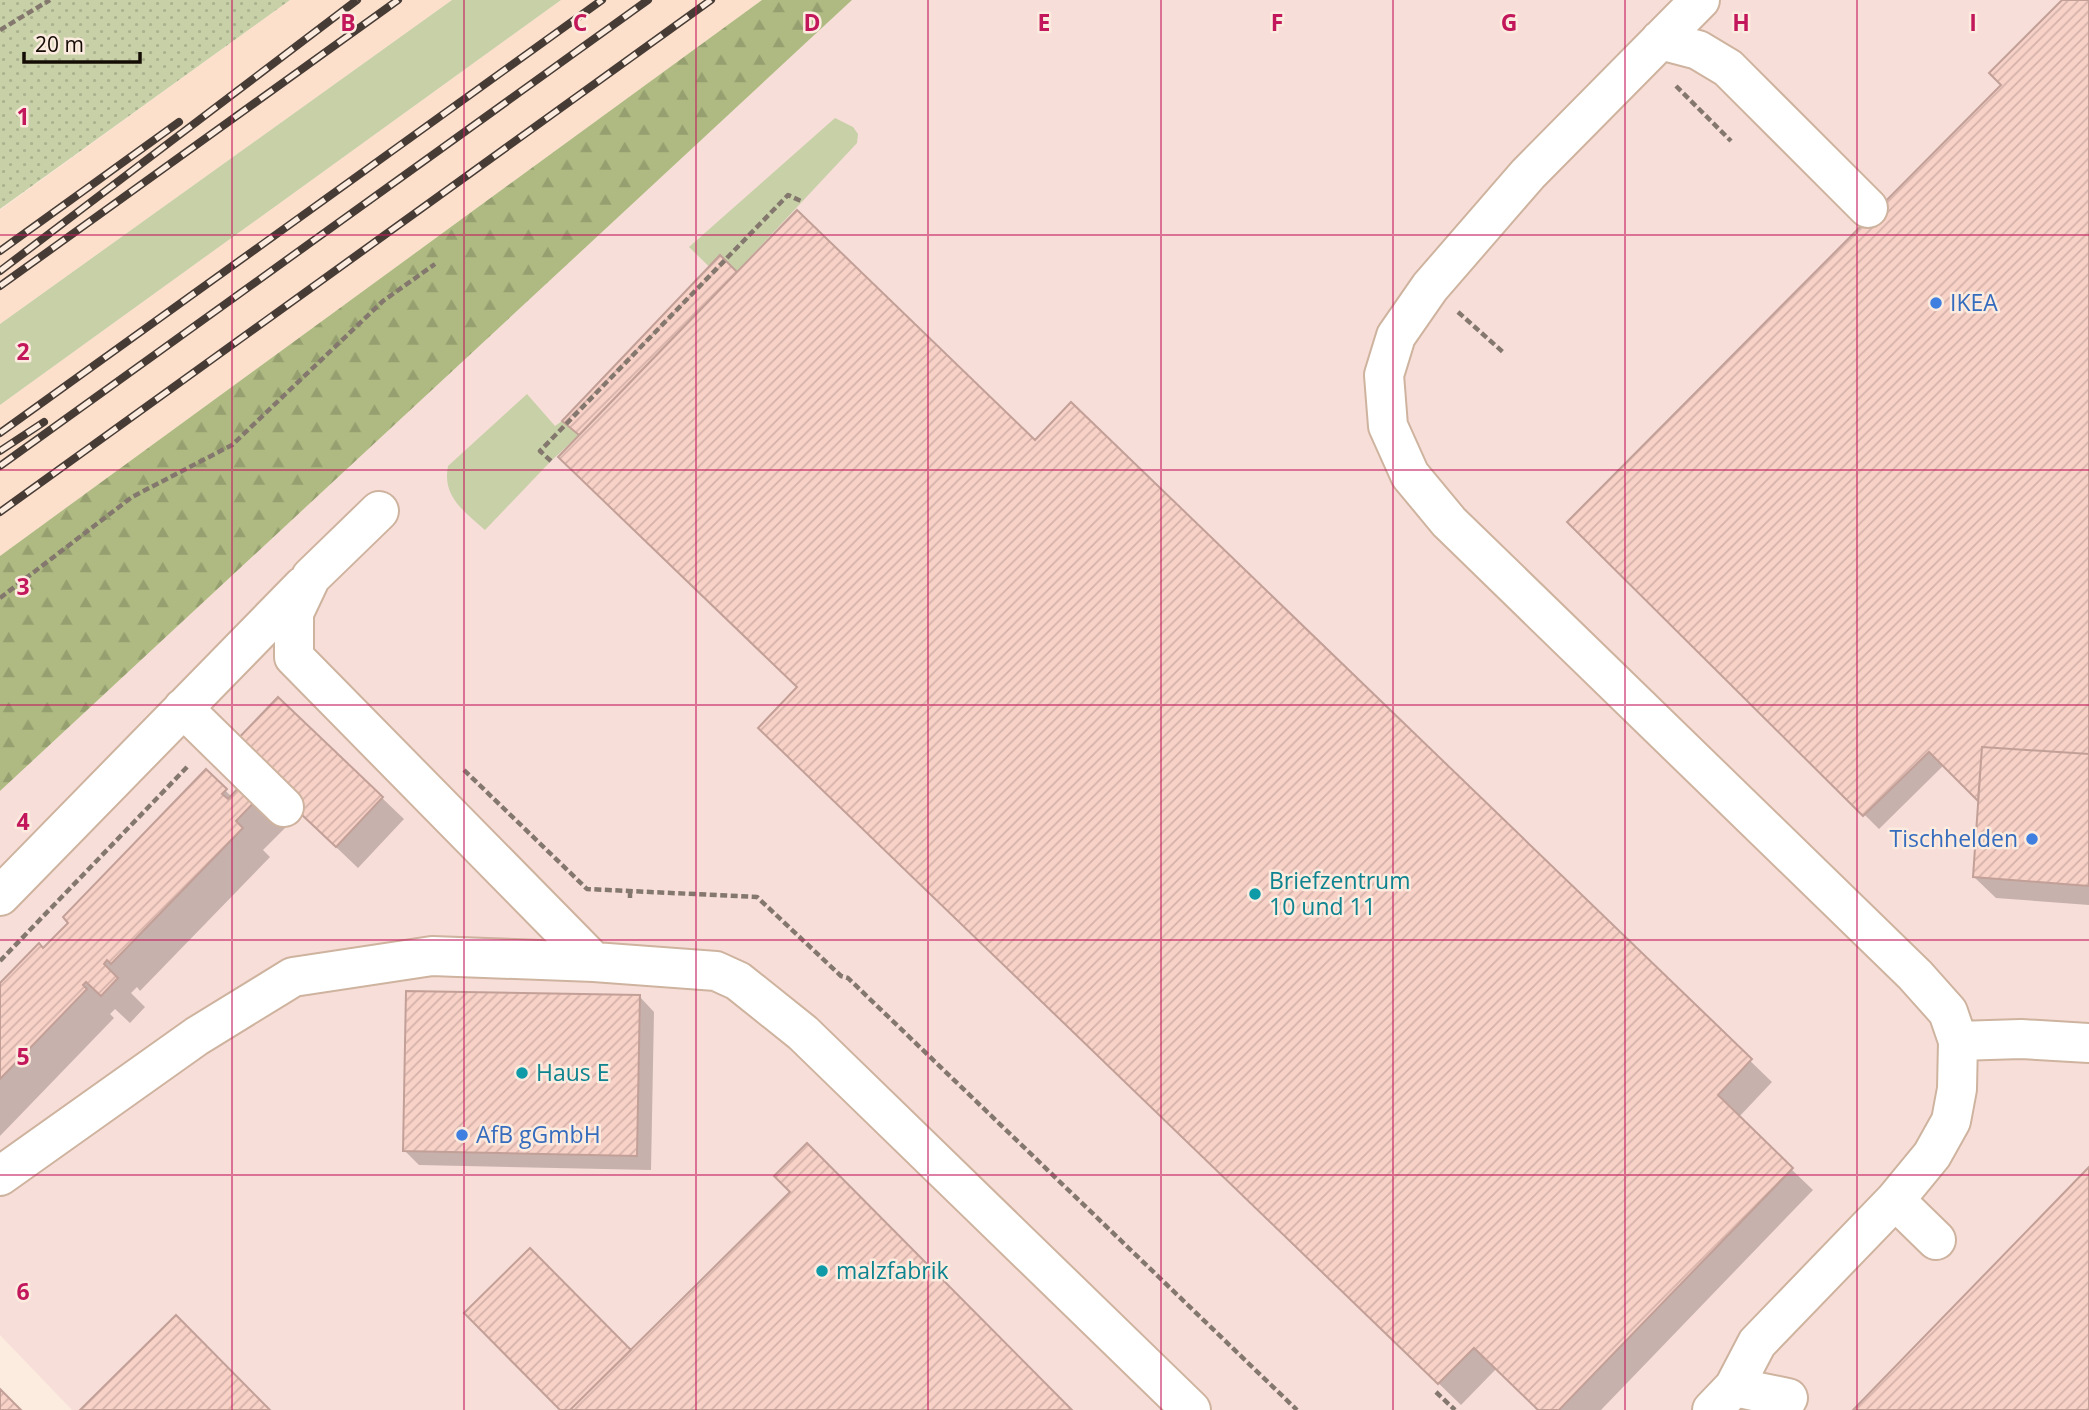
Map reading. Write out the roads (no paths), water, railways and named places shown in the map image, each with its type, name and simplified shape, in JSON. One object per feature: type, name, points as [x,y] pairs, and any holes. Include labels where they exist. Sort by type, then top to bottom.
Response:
[{"type":"lane","points":[[1700,0],[1528,174],[1430,287],[1396,336],[1384,375],[1388,426],[1410,475],[1449,522],[1915,975],[1948,1012],[1958,1041],[1957,1089],[1951,1121],[1931,1155],[1895,1200],[1757,1343],[1723,1398]]},
{"type":"lane","points":[[1653,48],[1698,50],[1728,68],[1868,208]]},
{"type":"lane","points":[[0,896],[379,511]]},
{"type":"lane","points":[[312,577],[294,613],[294,657],[594,962]]},
{"type":"lane","points":[[183,708],[284,807]]},
{"type":"lane","points":[[0,1176],[197,1036],[293,977],[432,956],[594,962],[716,971],[738,981],[803,1033],[1191,1410]]},
{"type":"lane","points":[[1958,1041],[2021,1039],[2089,1043]]},
{"type":"lane","points":[[1895,1200],[1936,1240]]},
{"type":"lane","points":[[1723,1398],[1788,1398]]},
{"type":"railway","points":[[0,271],[357,0]]},
{"type":"railway","points":[[0,286],[398,0]]},
{"type":"railway","points":[[0,433],[602,0]]},
{"type":"railway","points":[[0,466],[648,0]]},
{"type":"railway","points":[[0,512],[711,0]]},
{"type":"railway","points":[[0,251],[179,122]]},
{"type":"railway","points":[[0,451],[44,422]]},
{"type":"place","name":"IKEA","points":[[1936,303]]},
{"type":"place","name":"Tischhelden","points":[[2032,839]]},
{"type":"place","name":"Briefzentrum 10 und 11","points":[[1255,894]]},
{"type":"place","name":"Haus E","points":[[522,1073]]},
{"type":"place","name":"AfB gGmbH","points":[[462,1135]]},
{"type":"place","name":"malzfabrik","points":[[822,1271]]}]
